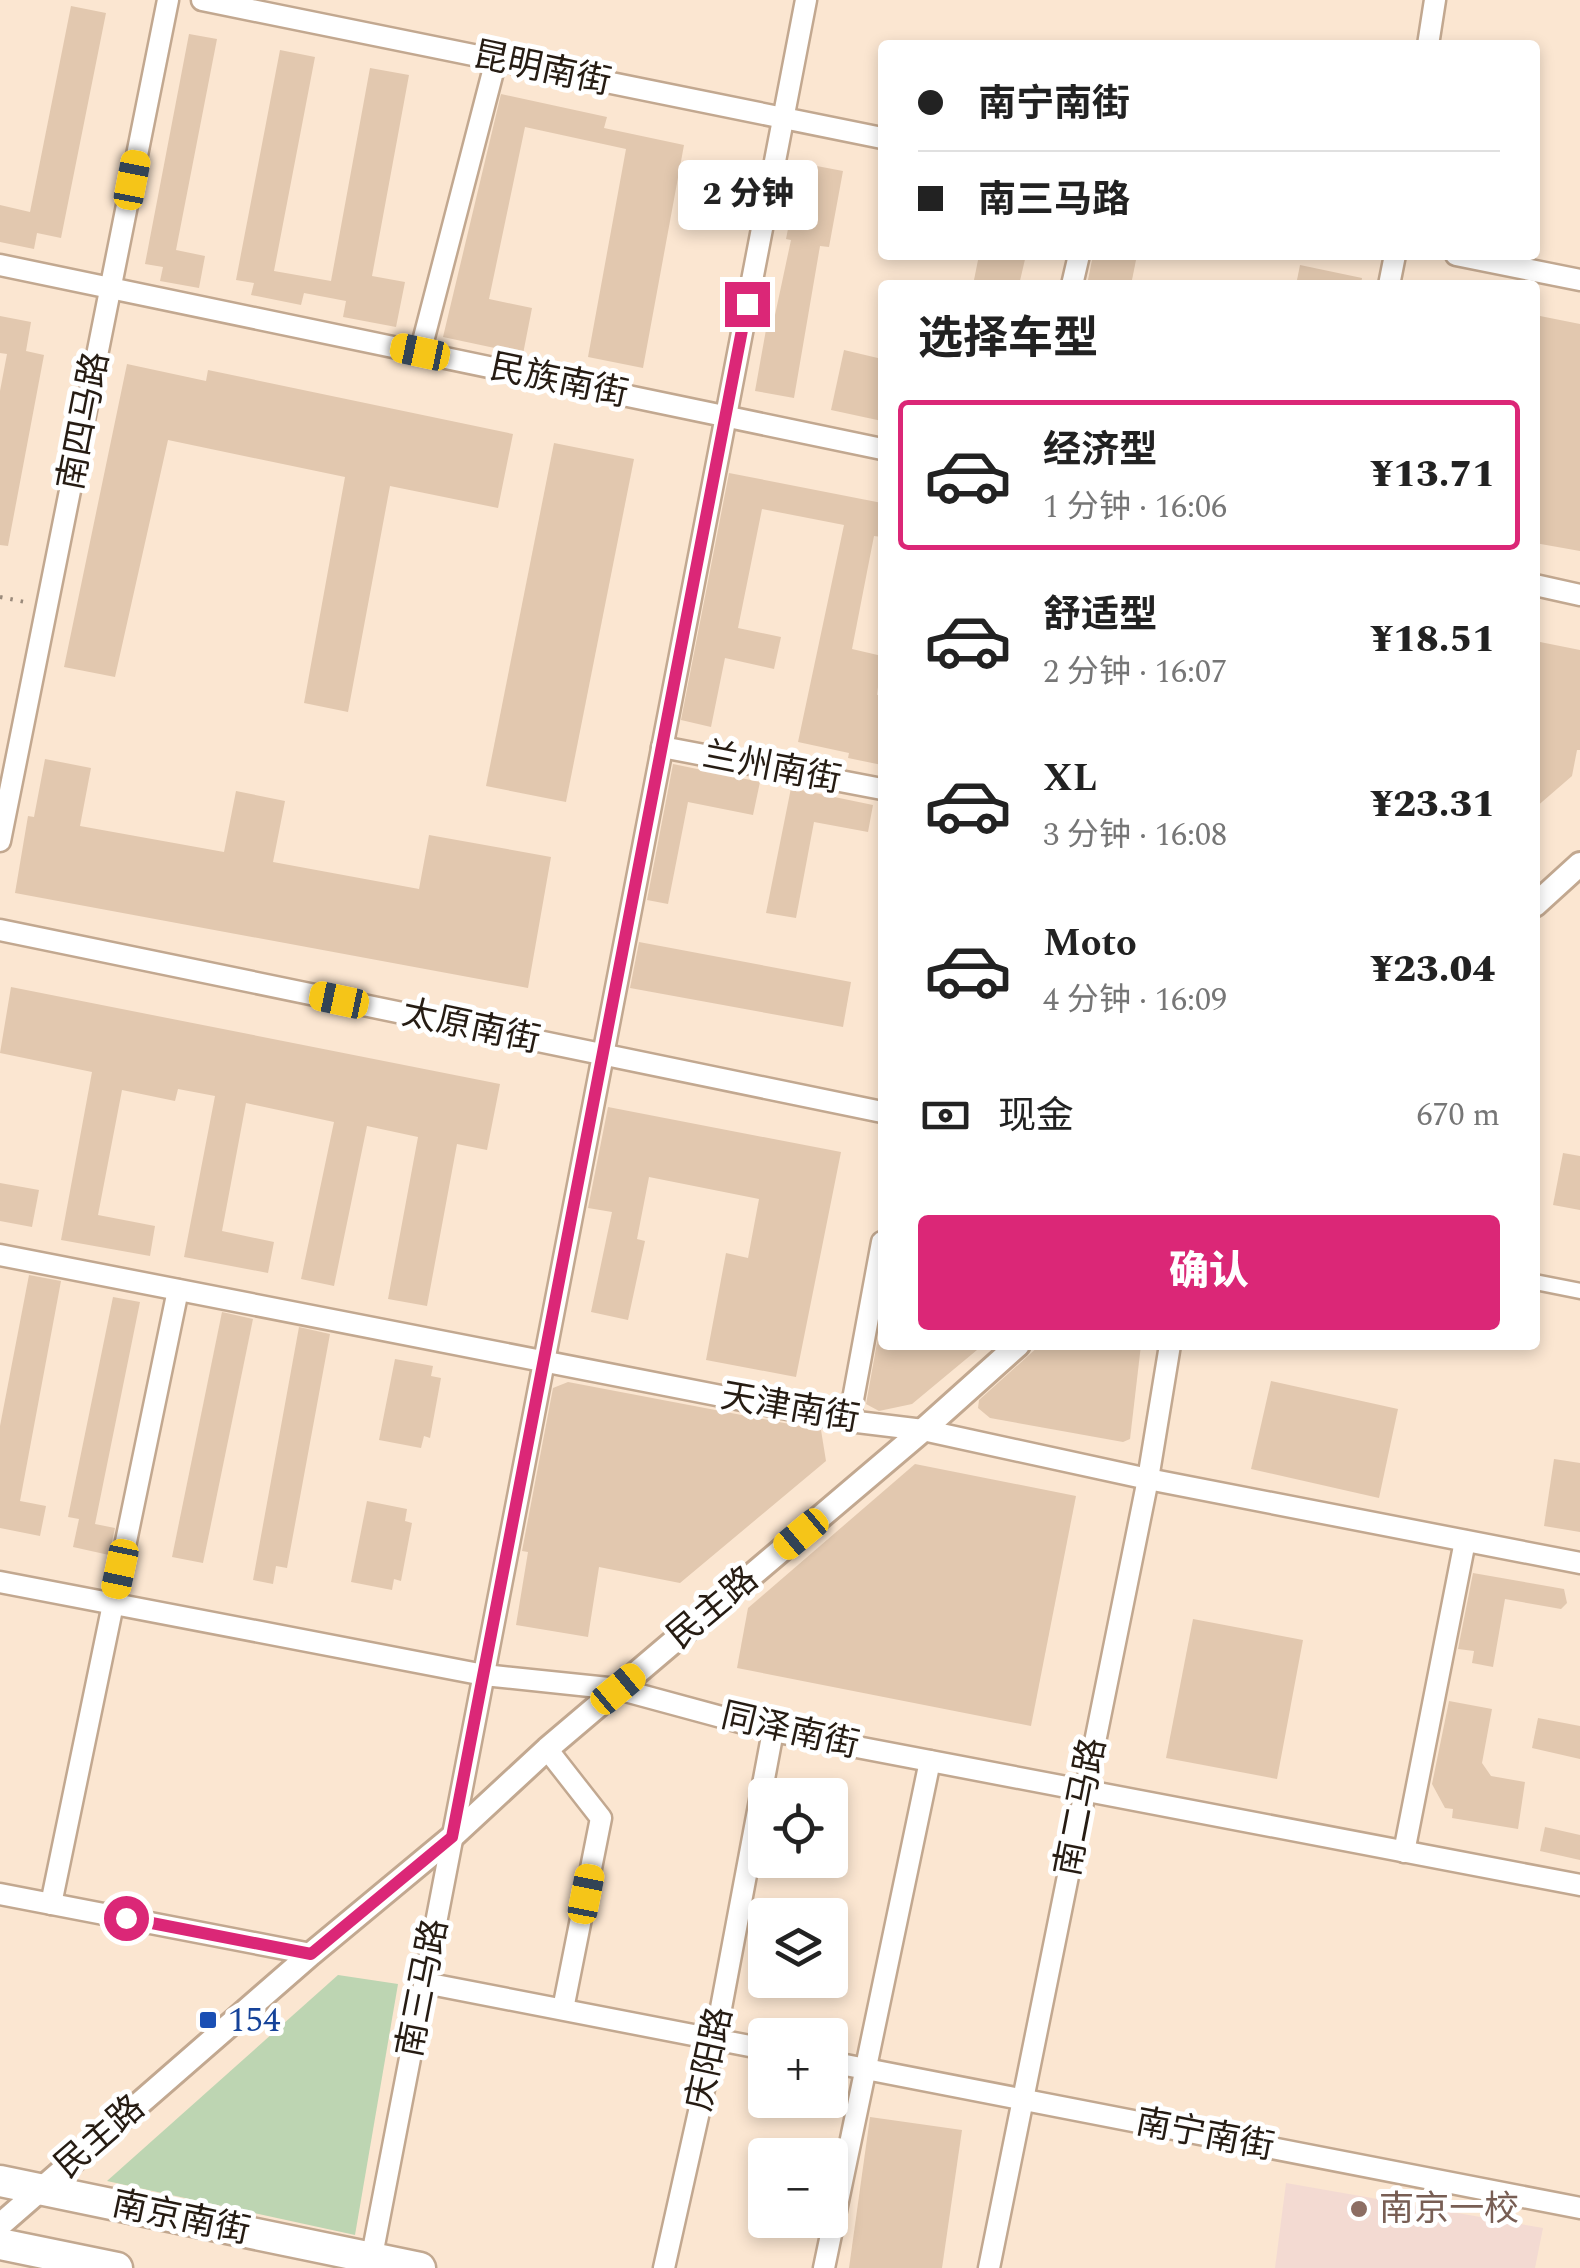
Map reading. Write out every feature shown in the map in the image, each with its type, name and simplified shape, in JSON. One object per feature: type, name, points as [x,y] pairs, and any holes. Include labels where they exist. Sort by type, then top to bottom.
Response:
[{"type":"main road","name":"南京南街","points":[[0,2181],[371,2263],[416,2268]]},
{"type":"main road","name":"南京南街","points":[[0,2244],[117,2268]]},
{"type":"street","name":"南四马路","points":[[0,841],[168,0]]},
{"type":"street","name":"昆明南街","points":[[202,0],[878,137]]},
{"type":"street","name":"南三马路","points":[[371,2263],[806,0]]},
{"type":"street","points":[[1429,40],[1435,0]]},
{"type":"street","points":[[420,352],[496,60]]},
{"type":"street","points":[[1481,260],[1580,280]]},
{"type":"street","name":"民族南街","points":[[0,265],[878,448]]},
{"type":"street","points":[[1540,586],[1580,595]]},
{"type":"street","name":"兰州南街","points":[[662,747],[878,788]]},
{"type":"street","points":[[1540,900],[1580,864]]},
{"type":"street","name":"太原南街","points":[[0,930],[878,1111]]},
{"type":"street","name":"天津南街","points":[[0,1255],[849,1420],[923,1430],[1148,1479],[1580,1563]]},
{"type":"street","points":[[849,1420],[878,1264]]},
{"type":"street","points":[[1540,1283],[1580,1291]]},
{"type":"street","points":[[51,1904],[178,1290]]},
{"type":"street","name":"民主路","points":[[0,2225],[1012,1350]]},
{"type":"street","name":"南二马路","points":[[989,2268],[1148,1479],[1169,1350]]},
{"type":"street","points":[[1404,1852],[1465,1540]]},
{"type":"street","name":"同泽南街","points":[[0,1582],[484,1675],[618,1689],[773,1730],[1580,1886]]},
{"type":"street","name":"庆阳路","points":[[664,2268],[715,2040],[773,1730]]},
{"type":"street","points":[[547,1749],[601,1818],[562,2010]]},
{"type":"street","points":[[824,2268],[930,1761]]},
{"type":"street","points":[[0,1894],[311,1954]]},
{"type":"street","points":[[424,1982],[748,2047]]},
{"type":"street","name":"南宁南街","points":[[848,2066],[1580,2208]]},
{"type":"path","points":[[0,597],[47,606]]},
{"type":"shaded area","name":"南京一校","points":[[1286,2183],[1543,2228],[1535,2268],[1275,2268]]},
{"type":"green space","points":[[338,1975],[398,1984],[355,2235],[107,2181]]},
{"type":"building","points":[[71,6],[106,13],[61,238],[37,233],[34,249],[0,242],[0,205],[30,212]]},
{"type":"building","points":[[189,34],[217,39],[176,250],[205,256],[199,288],[160,281],[163,267],[145,264]]},
{"type":"building","points":[[280,50],[315,57],[274,271],[331,281],[370,68],[409,75],[372,276],[405,282],[396,327],[343,317],[346,301],[304,293],[301,305],[251,295],[254,283],[236,280]]},
{"type":"building","points":[[501,94],[607,117],[604,128],[684,145],[643,368],[588,357],[626,149],[525,127],[489,299],[532,308],[523,354],[443,337]]},
{"type":"building","points":[[801,163],[843,171],[829,247],[820,246],[794,398],[755,391],[769,313],[775,315],[791,240],[786,239]]},
{"type":"building","points":[[978,260],[1025,260],[1020,280],[974,280]]},
{"type":"building","points":[[1092,260],[1136,260],[1132,280],[1088,280]]},
{"type":"building","points":[[1300,265],[1362,278],[1362,280],[1297,280]]},
{"type":"building","points":[[0,316],[31,322],[26,351],[44,355],[8,546],[0,545],[0,391],[7,354],[0,353]]},
{"type":"building","points":[[1540,316],[1580,324],[1580,551],[1540,544]]},
{"type":"building","points":[[844,350],[878,358],[878,420],[831,410]]},
{"type":"building","points":[[127,364],[206,381],[208,370],[513,434],[498,508],[390,486],[348,712],[304,703],[345,477],[168,440],[115,677],[64,667]]},
{"type":"building","points":[[554,443],[634,459],[566,802],[486,786]]},
{"type":"building","points":[[729,473],[878,502],[878,536],[874,536],[852,649],[878,655],[878,764],[848,758],[849,753],[798,742],[844,525],[762,509],[738,628],[781,637],[774,669],[725,658],[711,727],[681,720]]},
{"type":"building","points":[[1540,642],[1580,650],[1580,750],[1572,776],[1540,804]]},
{"type":"building","points":[[45,759],[91,768],[80,826],[224,852],[236,791],[285,801],[273,862],[419,889],[429,835],[551,857],[528,988],[15,893],[28,816],[34,817]]},
{"type":"building","points":[[673,764],[760,782],[753,815],[688,802],[668,904],[647,900]]},
{"type":"building","points":[[791,788],[873,805],[868,832],[814,822],[796,918],[766,913]]},
{"type":"building","points":[[639,942],[851,982],[843,1027],[630,988]]},
{"type":"building","points":[[11,987],[500,1084],[487,1150],[457,1144],[427,1306],[388,1299],[418,1137],[367,1126],[334,1286],[301,1279],[334,1122],[246,1103],[222,1231],[274,1242],[268,1273],[184,1257],[215,1096],[178,1089],[175,1101],[122,1090],[98,1215],[155,1226],[150,1256],[61,1240],[92,1072],[0,1053]]},
{"type":"building","points":[[608,1107],[841,1152],[796,1377],[706,1360],[726,1253],[748,1258],[759,1199],[649,1177],[637,1239],[645,1241],[628,1320],[591,1312],[612,1212],[588,1208]]},
{"type":"building","points":[[1563,1153],[1580,1156],[1580,1210],[1553,1205]]},
{"type":"building","points":[[0,1183],[39,1190],[32,1227],[0,1221]]},
{"type":"building","points":[[29,1275],[61,1281],[20,1501],[46,1506],[40,1536],[0,1528],[0,1426]]},
{"type":"building","points":[[113,1297],[140,1302],[95,1524],[115,1528],[109,1555],[73,1547],[79,1519],[68,1517]]},
{"type":"building","points":[[222,1312],[253,1319],[203,1563],[172,1557]]},
{"type":"building","points":[[299,1327],[330,1334],[287,1568],[276,1566],[273,1584],[253,1580]]},
{"type":"building","points":[[878,1337],[878,1350],[977,1350],[912,1404],[879,1411],[866,1404]]},
{"type":"building","points":[[1034,1350],[1140,1350],[1130,1439],[1123,1442],[990,1418],[978,1408],[979,1400]]},
{"type":"building","points":[[395,1359],[433,1366],[431,1376],[441,1378],[430,1438],[424,1436],[421,1448],[379,1440]]},
{"type":"building","points":[[1271,1381],[1398,1409],[1379,1498],[1251,1469]]},
{"type":"building","points":[[568,1382],[821,1430],[826,1461],[680,1583],[599,1567],[588,1637],[516,1625],[528,1552],[522,1551],[553,1388]]},
{"type":"building","points":[[1554,1459],[1580,1463],[1580,1532],[1544,1526]]},
{"type":"building","points":[[915,1464],[1076,1496],[1031,1726],[737,1668],[748,1608]]},
{"type":"building","points":[[367,1501],[407,1509],[405,1521],[412,1523],[401,1581],[394,1579],[392,1590],[351,1582]]},
{"type":"building","points":[[1473,1573],[1564,1589],[1567,1603],[1561,1609],[1505,1599],[1493,1667],[1472,1663],[1474,1651],[1458,1649]]},
{"type":"building","points":[[1193,1619],[1303,1640],[1277,1779],[1166,1758]]},
{"type":"building","points":[[1449,1701],[1492,1709],[1482,1763],[1491,1776],[1525,1782],[1518,1829],[1452,1818],[1453,1809],[1445,1808],[1432,1784]]},
{"type":"building","points":[[1538,1718],[1580,1726],[1580,1759],[1532,1748]]},
{"type":"building","points":[[1545,1827],[1580,1835],[1580,1860],[1540,1851]]},
{"type":"building","points":[[870,2117],[962,2130],[942,2268],[849,2268]]},
{"type":"place","name":"154","points":[[208,2020]]},
{"type":"place","name":"南京一校","points":[[1359,2209]]},
{"type":"route","points":[[126,1918],[311,1954],[452,1837],[747,304]]}]
